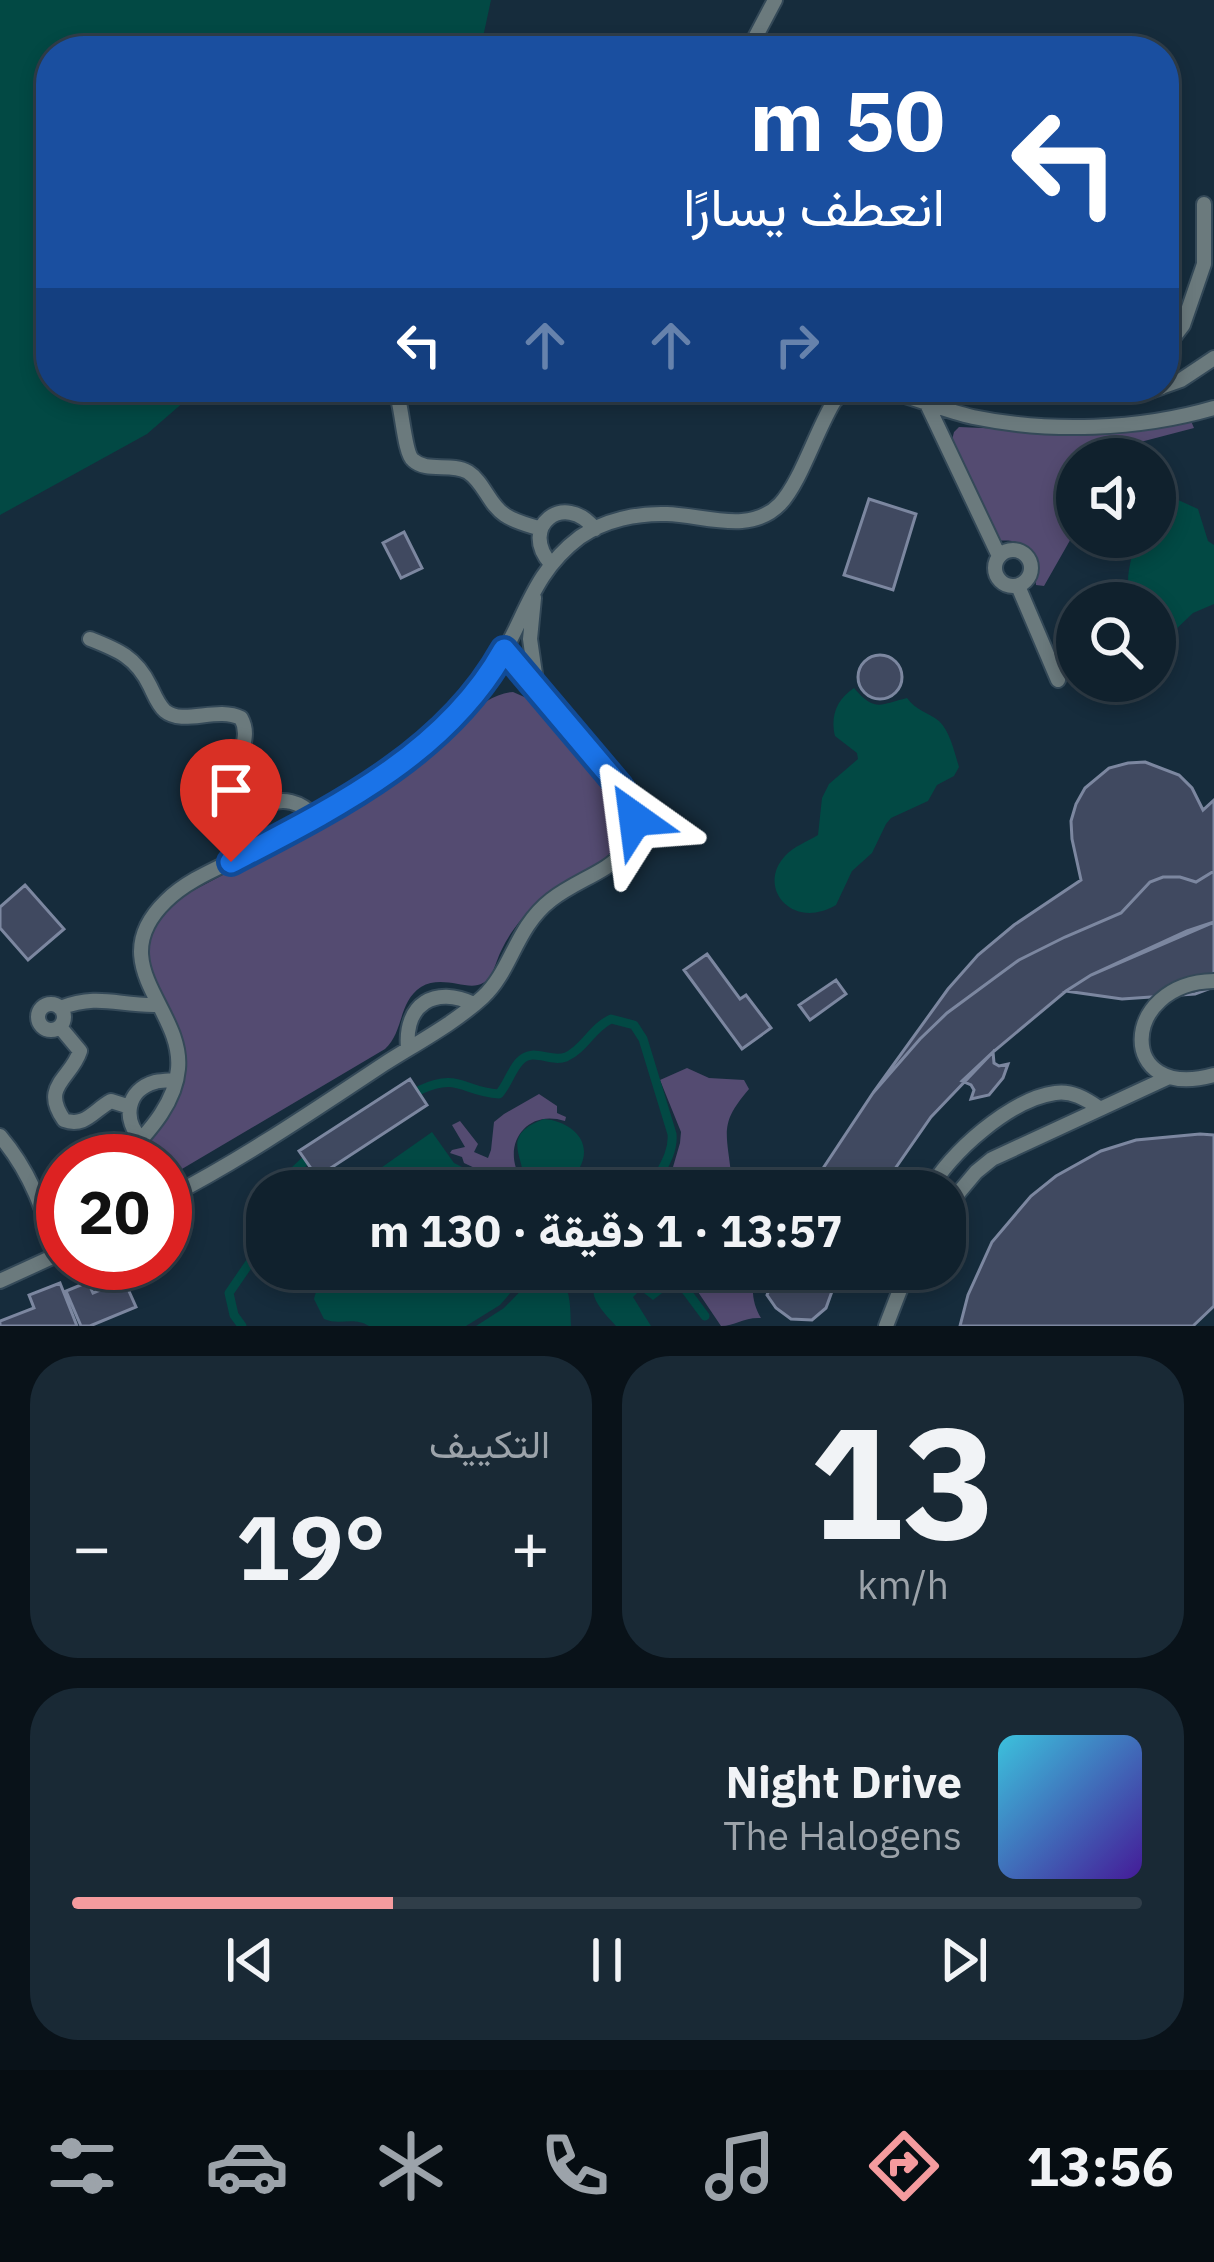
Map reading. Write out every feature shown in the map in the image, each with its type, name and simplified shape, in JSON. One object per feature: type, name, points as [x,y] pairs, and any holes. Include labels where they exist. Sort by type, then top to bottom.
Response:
[{"type":"lane","points":[[756,36],[775,0]]},
{"type":"lane","points":[[1179,331],[1204,264],[1204,204]]},
{"type":"lane","points":[[1179,381],[1214,358]]},
{"type":"lane","points":[[400,402],[411,460],[463,470],[504,515],[541,529]]},
{"type":"lane","points":[[146,1134],[162,1112],[178,1067],[175,1042],[149,989],[141,951],[144,935],[164,902],[377,780],[421,748],[478,690],[504,650],[536,584],[581,537],[640,515],[733,522],[763,517],[783,502],[834,402]]},
{"type":"lane","points":[[919,402],[998,421],[1080,426],[1130,423],[1214,408]]},
{"type":"lane","points":[[1130,423],[1138,402]]},
{"type":"lane","points":[[927,404],[999,556]]},
{"type":"lane","points":[[551,564],[539,548],[541,529],[549,518],[560,512],[581,514],[595,529]]},
{"type":"lane","points":[[1012,550],[1028,559],[1030,575],[1018,586],[1006,585],[994,569],[999,556],[1012,550]]},
{"type":"lane","points":[[536,584],[530,639],[537,688]]},
{"type":"lane","points":[[1018,586],[1056,675]]},
{"type":"lane","points":[[90,639],[136,662],[168,713],[187,717],[230,712],[241,718],[247,732],[242,775],[264,807]]},
{"type":"lane","points":[[192,1185],[474,1004],[494,985],[530,921],[552,899],[627,850],[636,828],[632,805],[504,650]]},
{"type":"lane","points":[[255,849],[252,826],[264,807],[296,801],[315,817]]},
{"type":"lane","points":[[1168,1078],[1145,1055],[1143,1023],[1163,997],[1210,979]]},
{"type":"lane","points":[[408,1048],[412,1015],[424,1002],[440,996],[474,1004]]},
{"type":"lane","points":[[60,1008],[64,1021],[46,1030],[38,1013],[47,1004],[60,1008],[93,998],[157,1005]]},
{"type":"lane","points":[[60,1027],[80,1051],[55,1094],[64,1120],[76,1124],[111,1101],[130,1106]]},
{"type":"lane","points":[[966,1184],[992,1160],[1099,1108],[1168,1078],[1194,1080],[1214,1075]]},
{"type":"lane","points":[[135,1134],[131,1130],[133,1098],[150,1083],[176,1080]]},
{"type":"lane","points":[[942,1170],[961,1148],[1027,1102],[1070,1093],[1099,1108]]},
{"type":"lane","points":[[0,1136],[20,1163],[36,1199]]},
{"type":"lane","points":[[0,1281],[36,1265]]},
{"type":"lane","points":[[886,1326],[900,1290]]},
{"type":"shaded area","points":[[0,0],[491,0],[483,36],[36,36],[36,402],[184,402],[147,434],[0,515]]},
{"type":"shaded area","points":[[1191,421],[1194,428],[1156,438],[1056,438],[1056,558],[1060,558],[1044,586],[1036,585],[1032,556],[1024,545],[996,541],[952,440],[959,427],[1057,431]]},
{"type":"shaded area","points":[[1176,499],[1198,509],[1208,541],[1214,545],[1214,604],[1193,613],[1176,629],[1176,582],[1128,582],[1131,558],[1176,558]]},
{"type":"shaded area","points":[[854,688],[873,704],[907,698],[939,721],[959,767],[954,776],[937,785],[928,801],[891,818],[872,853],[852,871],[836,905],[805,913],[783,902],[777,892],[777,868],[789,853],[818,835],[822,798],[829,784],[858,759],[835,736],[833,722],[843,697]]},
{"type":"shaded area","points":[[513,692],[544,711],[626,805],[621,840],[599,863],[528,912],[486,981],[421,987],[385,1049],[192,1163],[192,1134],[156,1134],[178,1098],[186,1069],[185,1053],[158,992],[149,953],[162,916],[179,898],[364,796],[423,756],[477,708]]},
{"type":"shaded area","points":[[687,1068],[709,1078],[744,1080],[749,1089],[733,1110],[727,1128],[731,1170],[672,1170],[681,1132],[660,1080]]},
{"type":"shaded area","points":[[539,1094],[566,1117],[565,1121],[538,1120],[520,1133],[514,1155],[517,1170],[479,1170],[450,1153],[465,1147],[452,1125],[460,1121],[478,1144],[474,1152],[488,1158],[494,1122]]},
{"type":"shaded area","points":[[544,1119],[571,1128],[584,1150],[578,1170],[522,1170],[518,1141],[529,1126]]},
{"type":"shaded area","points":[[432,1132],[454,1163],[468,1170],[378,1170]]},
{"type":"shaded area","points":[[317,1290],[513,1290],[500,1305],[466,1326],[336,1322],[324,1319],[314,1299]]},
{"type":"shaded area","points":[[521,1290],[566,1290],[571,1326],[476,1326]]},
{"type":"shaded area","points":[[666,1290],[653,1300],[638,1292],[633,1297],[651,1326],[616,1326],[593,1291]]},
{"type":"shaded area","points":[[697,1290],[753,1290],[761,1318],[721,1326]]},
{"type":"building","points":[[869,499],[916,514],[893,590],[844,575]]},
{"type":"building","points":[[404,532],[422,568],[401,578],[383,543]]},
{"type":"building","points":[[880,655],[896,661],[902,677],[896,693],[880,699],[864,693],[858,677],[864,661]]},
{"type":"building","points":[[1145,762],[1179,775],[1203,810],[1214,800],[1214,871],[1196,882],[1163,877],[1150,882],[1121,913],[1019,960],[947,1013],[873,1093],[978,955],[1081,880],[1071,821],[1085,788],[1109,768]]},
{"type":"building","points":[[1214,871],[1214,922],[1091,975],[1066,991],[993,1052],[931,1117],[894,1170],[822,1170],[873,1093],[947,1013],[1019,960],[1121,913],[1150,882],[1180,877],[1196,882]]},
{"type":"building","points":[[25,885],[64,929],[28,960],[0,928],[0,907]]},
{"type":"building","points":[[1214,922],[1214,987],[1195,994],[1122,999],[1066,991],[1091,975]]},
{"type":"building","points":[[707,954],[740,999],[746,995],[771,1028],[742,1049],[684,970]]},
{"type":"building","points":[[836,980],[846,994],[810,1020],[799,1005]]},
{"type":"building","points":[[993,1052],[994,1063],[1008,1064],[1003,1078],[989,1095],[971,1099],[974,1090],[962,1081]]},
{"type":"building","points":[[410,1079],[427,1105],[328,1170],[312,1170],[299,1151]]},
{"type":"building","points":[[1214,1135],[1214,1306],[1193,1326],[960,1326],[992,1242],[1031,1196],[1056,1176],[1101,1151],[1136,1140]]},
{"type":"building","points":[[63,1290],[77,1326],[0,1326],[0,1321],[34,1308],[29,1295]]},
{"type":"building","points":[[128,1290],[136,1307],[81,1326],[66,1291]]},
{"type":"building","points":[[769,1290],[832,1290],[826,1308],[812,1320],[791,1319],[767,1295]]},
{"type":"waterway","points":[[420,1090],[453,1083],[499,1094],[525,1057],[566,1057],[611,1019],[634,1025],[643,1039],[672,1134],[661,1170]]},
{"type":"waterway","points":[[295,1170],[305,1161]]},
{"type":"waterway","points":[[242,1326],[229,1293],[246,1268]]},
{"type":"waterway","points":[[686,1290],[705,1316]]},
{"type":"route","points":[[231,862],[354,794],[421,748],[478,690],[504,650],[619,786],[635,819]]}]
